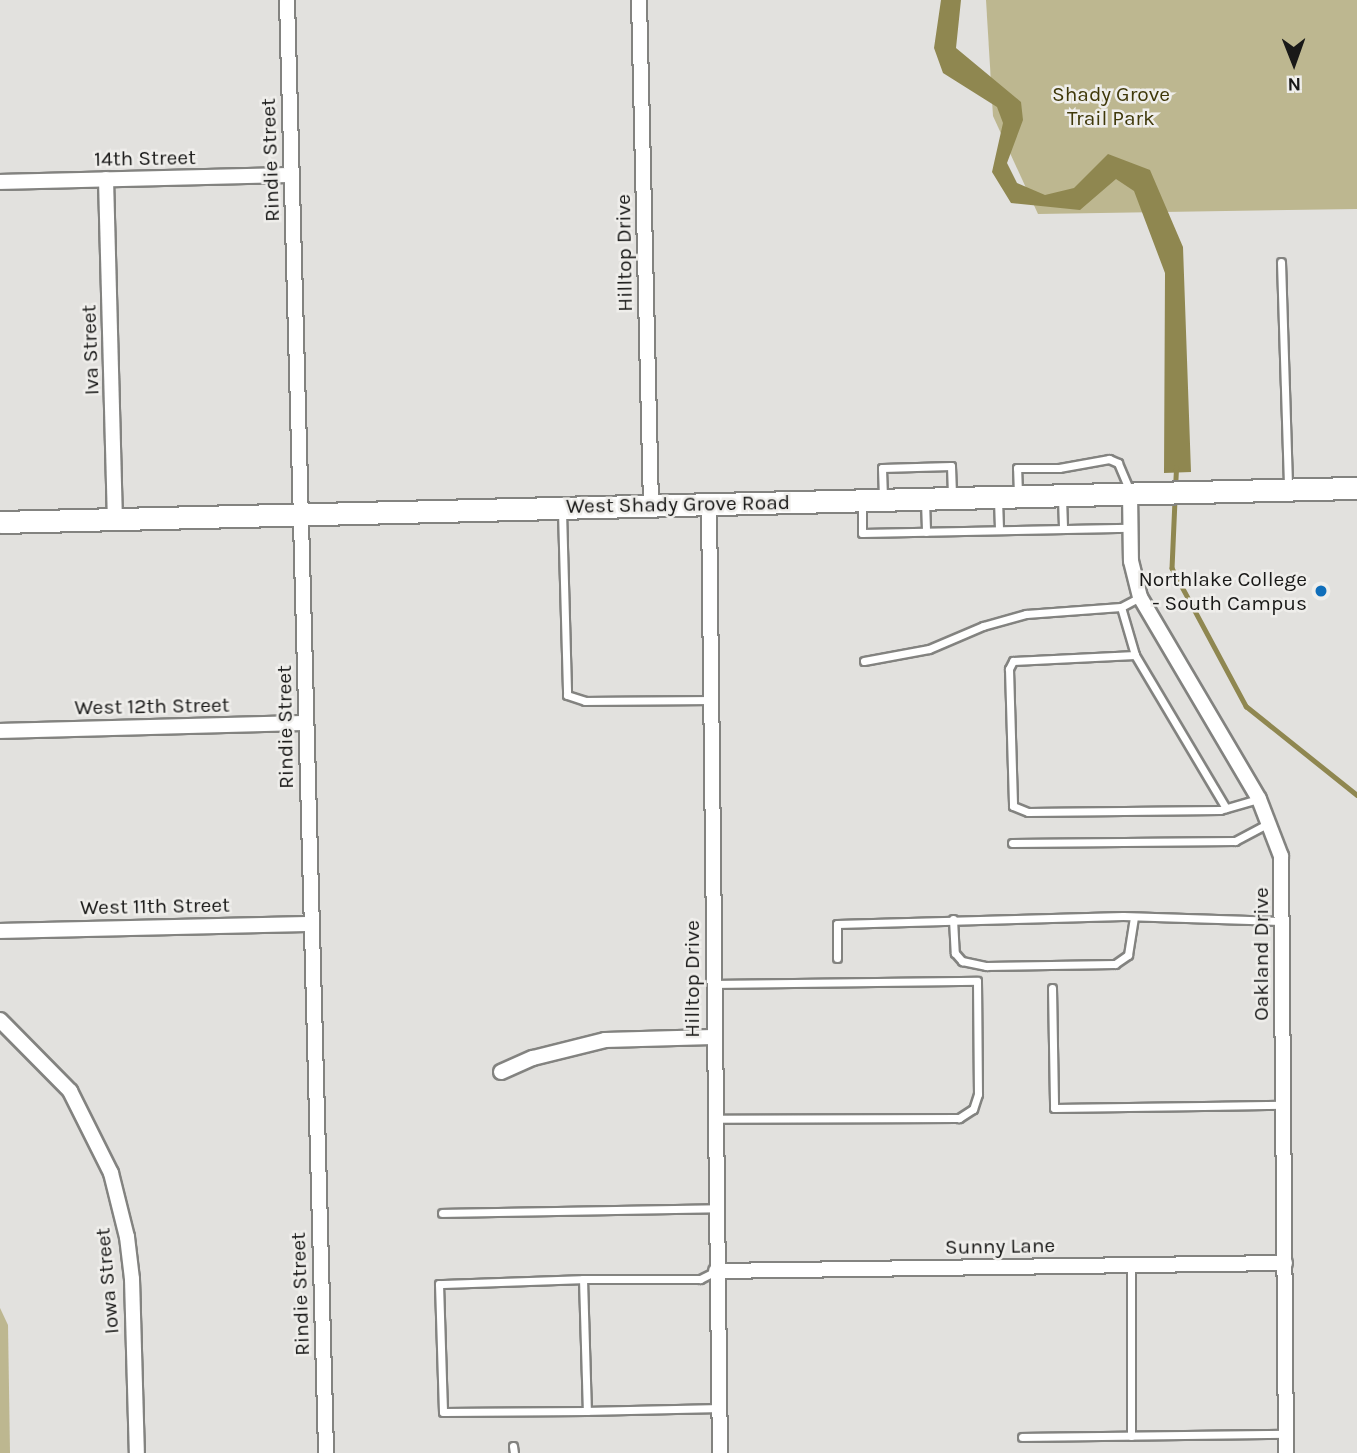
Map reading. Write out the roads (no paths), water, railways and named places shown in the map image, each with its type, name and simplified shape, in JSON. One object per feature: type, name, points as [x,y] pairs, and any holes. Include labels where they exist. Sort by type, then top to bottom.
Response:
[{"type":"main road","name":"West Shady Grove Road","points":[[0,522],[1357,488]]},
{"type":"street","name":"Rindie Street","points":[[287,0],[326,1453]]},
{"type":"street","name":"Hilltop Drive","points":[[639,0],[651,505]]},
{"type":"street","name":"14th Street","points":[[0,182],[292,175]]},
{"type":"street","name":"Iva Street","points":[[106,179],[115,519]]},
{"type":"street","name":"Oakland Drive","points":[[1130,492],[1131,561],[1140,597],[1259,799],[1271,822],[1280,856],[1286,1453]]},
{"type":"street","name":"Hilltop Drive","points":[[709,504],[713,1037],[720,1453]]},
{"type":"street","name":"West 12th Street","points":[[0,731],[305,723]]},
{"type":"street","name":"West 11th Street","points":[[0,931],[311,924]]},
{"type":"street","name":"Iowa Street","points":[[0,1020],[70,1091],[111,1173],[132,1279],[137,1453]]},
{"type":"street","points":[[501,1072],[533,1058],[605,1040],[713,1037]]},
{"type":"street","name":"Sunny Lane","points":[[716,1271],[1285,1263]]},
{"type":"lane","points":[[1281,262],[1288,489]]},
{"type":"lane","points":[[999,530],[1017,468],[1059,468],[1109,459],[1118,463],[1130,492]]},
{"type":"lane","points":[[883,499],[882,468],[951,466],[952,497]]},
{"type":"lane","points":[[1062,494],[1063,529]]},
{"type":"lane","points":[[925,498],[926,532]]},
{"type":"lane","points":[[862,499],[862,533],[1130,528]]},
{"type":"lane","points":[[561,507],[567,695],[585,701],[710,699]]},
{"type":"lane","points":[[864,661],[929,649],[983,626],[1026,614],[1121,607],[1140,597]]},
{"type":"lane","points":[[1121,607],[1135,655],[1226,808]]},
{"type":"lane","points":[[1135,655],[1013,661],[1009,669],[1013,806],[1028,813],[1226,808],[1259,799]]},
{"type":"lane","points":[[1012,843],[1235,841],[1271,822]]},
{"type":"lane","points":[[837,958],[836,924],[953,919],[1282,921]]},
{"type":"lane","points":[[953,919],[955,953],[962,961],[986,966],[1115,964],[1128,954],[1134,919]]},
{"type":"lane","points":[[713,984],[977,981],[978,1069],[977,1102],[959,1118],[714,1119]]},
{"type":"lane","points":[[1052,988],[1054,1108],[1283,1105]]},
{"type":"lane","points":[[442,1213],[715,1208]]},
{"type":"lane","points":[[1131,1265],[1131,1436]]},
{"type":"lane","points":[[716,1271],[700,1279],[583,1279],[439,1284],[443,1412],[718,1408]]},
{"type":"lane","points":[[583,1279],[587,1411]]},
{"type":"lane","points":[[1022,1437],[1286,1434]]},
{"type":"waterway","points":[[1175,488],[1176,468]]},
{"type":"waterway","points":[[1175,500],[1172,568],[1246,706],[1357,795]]},
{"type":"place","name":"Northlake College - South Campus","points":[[1321,591]]},
{"type":"park label","name":"Shady Grove Trail Park","points":[[1111,106]]}]
